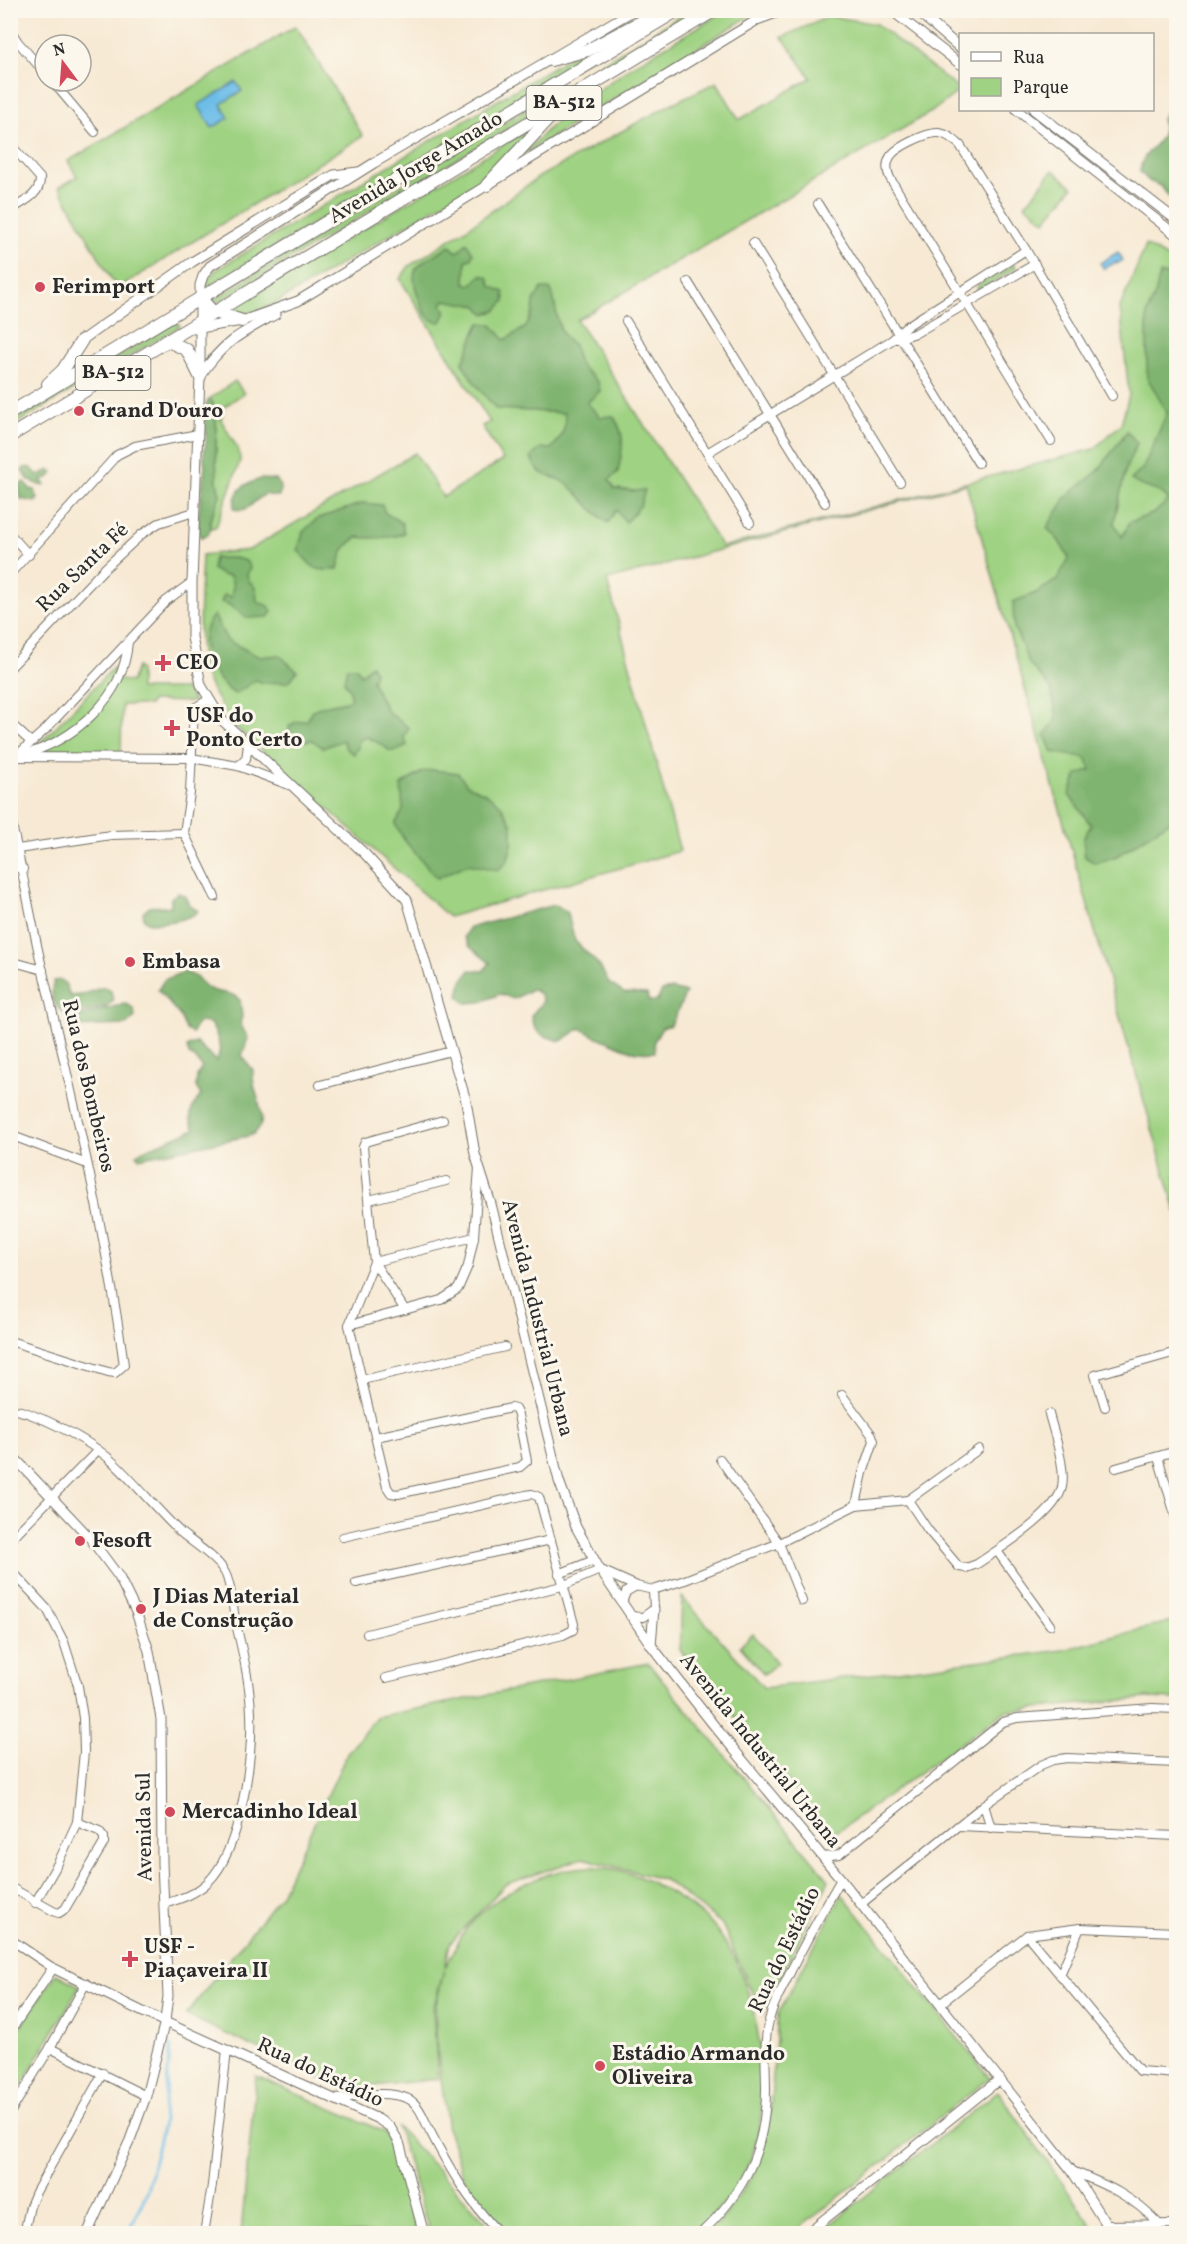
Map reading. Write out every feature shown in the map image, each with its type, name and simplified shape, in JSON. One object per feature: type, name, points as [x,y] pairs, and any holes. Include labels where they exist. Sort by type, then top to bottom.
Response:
[{"type":"main road","name":"Avenida Jorge Amado","points":[[10,435],[166,340],[186,329],[199,326],[317,249],[715,10]]},
{"type":"main road","points":[[551,60],[588,50],[640,22],[677,11]]},
{"type":"main road","name":"Avenida Jorge Amado","points":[[10,413],[677,11]]},
{"type":"main road","points":[[487,185],[563,103]]},
{"type":"main road","points":[[200,298],[207,307],[217,313],[242,321]]},
{"type":"main road","points":[[10,407],[51,381],[63,370],[82,340]]},
{"type":"main road","points":[[166,340],[187,350],[200,376]]},
{"type":"street","name":"Avenida Jorge Amado","points":[[199,326],[200,285],[202,276],[210,266],[360,172],[634,10]]},
{"type":"street","points":[[200,376],[217,351],[234,338],[771,10]]},
{"type":"street","points":[[757,20],[784,10]]},
{"type":"street","points":[[891,10],[959,63]]},
{"type":"street","points":[[916,10],[959,47]]},
{"type":"street","points":[[10,29],[33,59]]},
{"type":"street","points":[[61,93],[95,132]]},
{"type":"street","points":[[1018,111],[1176,235]]},
{"type":"street","points":[[1035,111],[1176,220]]},
{"type":"street","points":[[1051,441],[890,178],[887,164],[892,154],[928,134],[940,133],[949,136],[960,145],[1035,264],[1112,396]]},
{"type":"street","points":[[10,144],[40,178],[40,184],[34,194],[10,210]]},
{"type":"street","name":"Avenida Jorge Amado","points":[[82,340],[192,262],[322,182],[334,175],[360,172]]},
{"type":"street","points":[[818,204],[978,462]]},
{"type":"street","points":[[753,243],[900,482]]},
{"type":"street","points":[[900,336],[907,326],[1026,250]]},
{"type":"street","points":[[707,453],[892,340],[916,333],[1035,264]]},
{"type":"street","points":[[688,282],[825,503]]},
{"type":"street","points":[[199,326],[242,321],[298,301]]},
{"type":"street","points":[[626,321],[750,523]]},
{"type":"street","name":"Avenida Industrial Urbana","points":[[199,326],[200,376],[192,582],[192,637],[197,671],[208,700],[222,720],[365,854],[407,900],[466,1101],[479,1164],[559,1480],[576,1527],[600,1570],[651,1645],[1000,2079],[1072,2171],[1110,2229]]},
{"type":"street","points":[[10,574],[117,455],[135,446],[198,434]]},
{"type":"street","name":"Rua Santa Fé","points":[[10,668],[103,570],[142,534],[159,523],[194,512]]},
{"type":"street","points":[[10,534],[29,555]]},
{"type":"street","points":[[13,757],[46,729],[166,601],[192,582]]},
{"type":"street","points":[[13,757],[44,749],[67,736],[88,718],[112,692],[123,670],[128,642]]},
{"type":"street","points":[[208,700],[194,708],[190,793],[184,833],[215,897]]},
{"type":"street","points":[[10,723],[31,742]]},
{"type":"street","points":[[238,766],[246,759],[248,746]]},
{"type":"street","points":[[13,757],[191,758],[238,766],[293,787]]},
{"type":"street","name":"Rua dos Bombeiros","points":[[10,816],[87,1164],[117,1310],[124,1365],[115,1373],[108,1372],[10,1341]]},
{"type":"street","points":[[18,849],[111,835],[184,833]]},
{"type":"street","points":[[10,866],[23,869]]},
{"type":"street","points":[[10,961],[43,970]]},
{"type":"street","points":[[320,1085],[451,1051]]},
{"type":"street","points":[[376,1437],[511,1408],[515,1409],[518,1415],[528,1457],[525,1465],[520,1467],[398,1494],[392,1493],[387,1487],[349,1325],[374,1262],[363,1147],[365,1142],[443,1120]]},
{"type":"street","points":[[10,1155],[12,1136],[87,1164]]},
{"type":"street","points":[[349,1325],[441,1300],[458,1289],[468,1266],[474,1237],[479,1164]]},
{"type":"street","points":[[369,1200],[446,1181]]},
{"type":"street","points":[[475,1204],[481,1198],[489,1197]]},
{"type":"street","points":[[374,1262],[474,1237]]},
{"type":"street","points":[[374,1262],[405,1310]]},
{"type":"street","points":[[362,1380],[505,1347]]},
{"type":"street","points":[[1105,1407],[1095,1375],[1176,1352]]},
{"type":"street","points":[[842,1395],[874,1441],[856,1504]]},
{"type":"street","points":[[10,1410],[19,1410],[53,1424],[98,1450],[114,1463],[159,1512],[225,1571],[246,1667],[252,1733],[240,1810],[223,1862],[208,1882],[189,1896],[164,1904]]},
{"type":"street","points":[[908,1500],[928,1530],[959,1567],[972,1567],[1043,1516],[1062,1490],[1059,1453],[1049,1414]]},
{"type":"street","points":[[367,1634],[562,1586],[600,1570],[636,1586],[652,1590],[685,1580],[779,1543],[856,1504],[908,1500],[980,1449]]},
{"type":"street","points":[[10,1540],[98,1450]]},
{"type":"street","points":[[1116,1468],[1176,1451]]},
{"type":"street","name":"Avenida Sul","points":[[10,1453],[94,1543],[119,1577],[136,1612],[149,1652],[161,1719],[161,1806],[168,1996],[165,2021],[147,2096],[130,2140],[87,2234]]},
{"type":"street","points":[[1158,1457],[1176,1518]]},
{"type":"street","points":[[720,1459],[779,1543],[802,1601]]},
{"type":"street","points":[[343,1537],[532,1494],[539,1497],[574,1628],[569,1633],[386,1678]]},
{"type":"street","points":[[356,1583],[551,1540]]},
{"type":"street","points":[[997,1551],[1050,1625]]},
{"type":"street","points":[[559,1574],[594,1560]]},
{"type":"street","points":[[10,1569],[47,1609],[64,1642],[78,1686],[83,1718],[84,1752],[77,1822],[58,1863],[35,1903]]},
{"type":"street","points":[[622,1603],[626,1592],[636,1586]]},
{"type":"street","points":[[651,1645],[654,1609],[652,1590]]},
{"type":"street","points":[[630,1616],[643,1617],[654,1609]]},
{"type":"street","points":[[823,1857],[839,1855],[1003,1722],[1028,1717],[1152,1708],[1176,1709]]},
{"type":"street","points":[[861,1904],[984,1805],[1041,1765],[1067,1758],[1176,1763]]},
{"type":"street","points":[[984,1805],[991,1828]]},
{"type":"street","points":[[10,1887],[35,1903],[55,1912],[59,1913],[65,1909],[104,1843],[104,1838],[99,1831],[77,1822]]},
{"type":"street","points":[[958,1826],[1176,1836]]},
{"type":"street","name":"Rua do Estádio","points":[[700,2234],[729,2203],[751,2169],[766,2113],[765,2035],[770,2014],[838,1875],[839,1855]]},
{"type":"street","points":[[940,2004],[1027,1935],[1080,1928],[1176,1932]]},
{"type":"street","points":[[1060,1975],[1080,1928]]},
{"type":"street","points":[[1027,1935],[1140,2071],[1176,2074]]},
{"type":"street","points":[[10,1952],[14,1941],[53,1968],[10,2031]]},
{"type":"street","name":"Rua do Estádio","points":[[53,1968],[337,2099],[390,2127],[399,2142],[424,2234]]},
{"type":"street","points":[[10,2113],[86,1983]]},
{"type":"street","points":[[50,2048],[147,2096]]},
{"type":"street","points":[[204,2234],[212,2185],[227,2050]]},
{"type":"street","points":[[24,2234],[30,2206],[36,2192],[103,2073]]},
{"type":"street","points":[[806,2234],[1000,2079]]},
{"type":"street","points":[[337,2099],[365,2095],[408,2098],[418,2107],[452,2173],[480,2213],[500,2234]]},
{"type":"street","points":[[1072,2171],[1124,2194],[1160,2225]]},
{"type":"street","points":[[1110,2229],[1176,2224]]},
{"type":"green space","points":[[646,11],[669,11],[207,287],[205,285],[216,270]]},
{"type":"green space","points":[[688,11],[703,11],[217,303],[214,299]]},
{"type":"green space","points":[[725,11],[758,11],[521,156],[560,117],[634,65]]},
{"type":"green space","points":[[830,16],[876,24],[959,91],[933,111],[577,320],[722,547],[1094,449],[1121,424],[1129,395],[1120,307],[1146,245],[1176,263],[1176,1212],[966,484],[607,580],[680,851],[449,917],[231,723],[208,682],[201,653],[199,620],[202,555],[249,550],[415,453],[443,497],[503,460],[482,426],[490,422],[400,279],[409,266],[539,177],[671,104],[717,82],[739,120],[811,78],[782,37]]},
{"type":"green space","points":[[296,26],[363,136],[117,289],[59,187],[77,177],[68,161]]},
{"type":"green space","points":[[1176,102],[1176,202],[1161,186],[1149,181],[1140,172],[1145,156],[1162,135],[1162,119],[1167,110]]},
{"type":"green space","points":[[541,122],[481,181],[274,304],[242,314],[232,311],[237,305]]},
{"type":"green space","points":[[1053,170],[1073,187],[1045,221],[1025,205]]},
{"type":"green space","points":[[467,243],[473,253],[466,261],[465,283],[471,285],[481,275],[488,277],[491,286],[504,292],[505,301],[496,311],[485,314],[478,306],[445,300],[442,305],[446,312],[441,322],[433,320],[428,317],[418,297],[415,271],[425,261],[446,248],[450,246],[457,252]]},
{"type":"green space","points":[[1013,264],[1016,267],[1014,269],[980,290],[977,289],[978,285]]},
{"type":"green space","points":[[1160,274],[1176,275],[1176,817],[1117,856],[1095,863],[1085,857],[1083,839],[1091,825],[1069,795],[1077,775],[1091,770],[1086,758],[1052,752],[1045,735],[1057,718],[1051,689],[1029,663],[1014,627],[1013,602],[1036,593],[1057,580],[1069,558],[1059,541],[1047,528],[1067,496],[1098,471],[1127,431],[1137,443],[1126,468],[1114,523],[1122,537],[1130,522],[1154,513],[1169,500],[1156,490],[1131,480],[1143,468],[1167,413],[1147,377],[1147,313],[1155,295]]},
{"type":"green space","points":[[542,288],[551,290],[563,334],[574,345],[582,367],[598,382],[600,391],[587,403],[600,417],[613,416],[620,430],[622,443],[618,472],[609,480],[615,489],[645,490],[640,506],[626,522],[616,510],[608,523],[567,484],[542,473],[534,465],[531,457],[541,448],[551,449],[561,437],[565,423],[564,413],[496,409],[462,363],[480,323],[491,324],[505,340],[526,327],[533,312],[534,301]]},
{"type":"green space","points":[[177,321],[180,326],[11,427],[11,422]]},
{"type":"green space","points":[[235,381],[244,393],[224,407],[221,420],[239,451],[240,461],[216,527],[211,528],[210,520],[220,495],[217,483],[216,416],[213,403],[209,399]]},
{"type":"green space","points":[[209,399],[213,403],[216,416],[217,483],[220,495],[210,520],[211,528],[208,535],[201,537],[197,529],[205,465],[205,409]]},
{"type":"green space","points":[[30,467],[38,475],[50,470],[53,472],[50,477],[41,480],[45,485],[42,486],[29,480],[22,471]]},
{"type":"green space","points":[[261,479],[277,480],[281,490],[279,496],[266,494],[248,508],[234,509],[238,492],[249,483]]},
{"type":"green space","points":[[25,482],[30,489],[35,490],[38,499],[35,502],[21,499],[18,485]]},
{"type":"green space","points":[[363,503],[382,505],[385,513],[402,523],[404,533],[382,538],[358,537],[344,550],[338,569],[324,570],[310,565],[298,550],[303,532],[317,519]]},
{"type":"green space","points":[[214,558],[235,558],[246,561],[250,568],[247,575],[249,582],[256,590],[257,602],[269,606],[272,612],[268,617],[247,618],[230,605],[221,602],[224,595],[231,597],[233,586],[230,576],[222,575],[212,569]]},
{"type":"green space","points":[[214,615],[227,640],[259,657],[279,655],[297,671],[289,682],[263,683],[256,680],[235,694],[222,683],[211,665],[204,645],[207,626]]},
{"type":"green space","points":[[371,665],[375,672],[372,681],[387,711],[409,728],[404,737],[407,745],[399,750],[390,751],[367,737],[359,740],[354,754],[346,749],[343,740],[323,748],[312,740],[305,741],[290,735],[289,726],[308,720],[311,711],[325,705],[350,700],[350,690],[344,681],[347,667],[356,667],[361,675]]},
{"type":"green space","points":[[137,667],[140,670],[140,689],[185,689],[194,702],[151,701],[150,705],[122,705],[121,752],[43,753],[40,750],[39,744],[113,668],[115,668],[115,679],[131,682]]},
{"type":"green space","points":[[432,770],[458,773],[467,785],[485,793],[500,804],[512,824],[512,845],[507,862],[498,870],[468,864],[437,878],[405,841],[395,824],[403,810],[401,785],[422,772]]},
{"type":"green space","points":[[178,893],[184,895],[190,906],[198,911],[189,917],[168,922],[149,923],[144,919],[143,912],[146,909],[152,906],[171,906],[171,898]]},
{"type":"green space","points":[[554,905],[567,911],[575,941],[599,965],[609,983],[624,993],[647,994],[649,1001],[657,1001],[662,991],[672,989],[686,993],[671,1025],[662,1028],[654,1041],[655,1052],[630,1050],[581,1028],[561,1041],[541,1034],[535,1028],[531,1016],[543,1001],[540,994],[532,989],[514,999],[500,994],[481,1002],[466,1003],[459,997],[462,981],[470,970],[483,971],[490,963],[470,947],[464,937],[469,928]]},
{"type":"green space","points":[[183,972],[189,973],[208,988],[240,1000],[242,1017],[240,1023],[248,1038],[242,1056],[253,1070],[262,1116],[261,1124],[257,1131],[249,1136],[139,1158],[137,1154],[143,1150],[195,1129],[191,1116],[201,1095],[196,1087],[197,1076],[202,1067],[195,1058],[189,1055],[187,1047],[196,1043],[216,1061],[219,1052],[219,1042],[210,1023],[198,1022],[192,1033],[186,1030],[180,1016],[158,990],[164,980]]},
{"type":"green space","points":[[61,980],[66,985],[70,996],[81,995],[104,987],[111,991],[113,1001],[106,1007],[67,1016],[55,1005],[52,996],[54,981]]},
{"type":"green space","points":[[124,1004],[132,1008],[135,1017],[126,1025],[68,1027],[68,1022],[87,1014]]},
{"type":"green space","points":[[682,1597],[764,1688],[1063,1650],[1176,1620],[1176,1699],[1147,1698],[1006,1711],[832,1835],[680,1650]]},
{"type":"green space","points":[[753,1634],[777,1663],[764,1674],[740,1646]]},
{"type":"green space","points":[[648,1663],[829,1880],[762,2015],[722,1924],[665,1880],[583,1858],[506,1884],[450,1943],[445,1967],[464,1932],[481,1913],[498,1899],[537,1878],[558,1871],[580,1868],[601,1867],[622,1871],[643,1878],[663,1889],[692,1907],[708,1921],[732,1954],[744,1980],[753,2010],[762,2072],[762,2103],[758,2132],[746,2169],[727,2199],[703,2225],[694,2233],[514,2233],[486,2212],[464,2179],[448,2130],[437,2049],[435,2009],[444,1970],[433,2009],[438,2079],[343,2089],[186,2015],[281,1894],[347,1754],[376,1717]]},
{"type":"green space","points":[[842,1894],[990,2078],[793,2233],[705,2234],[719,2223],[755,2173],[770,2113],[778,2014]]},
{"type":"green space","points":[[56,1974],[80,1986],[11,2103],[11,2041]]},
{"type":"green space","points":[[256,2076],[385,2132],[417,2233],[241,2233]]},
{"type":"green space","points":[[998,2091],[1097,2233],[819,2233]]},
{"type":"green space","points":[[397,2126],[496,2233],[430,2233]]},
{"type":"water","points":[[236,82],[242,91],[221,104],[229,118],[212,128],[198,105]]},
{"type":"water","points":[[1118,252],[1123,260],[1104,269],[1100,263]]},
{"type":"waterway","points":[[127,2234],[146,2194],[162,2128],[171,2046]]},
{"type":"place","name":"Ferimport","points":[[40,287]]},
{"type":"place","name":"Grand D'ouro","points":[[79,411]]},
{"type":"place","name":"CEO","points":[[163,663]]},
{"type":"place","name":"USF do Ponto Certo","points":[[172,728]]},
{"type":"place","name":"Embasa","points":[[130,962]]},
{"type":"place","name":"Fesoft","points":[[80,1541]]},
{"type":"place","name":"J Dias Material de Construção","points":[[141,1609]]},
{"type":"place","name":"Mercadinho Ideal","points":[[170,1812]]},
{"type":"place","name":"USF - Piaçaveira II","points":[[130,1959]]},
{"type":"place","name":"Estádio Armando Oliveira","points":[[600,2066]]}]
